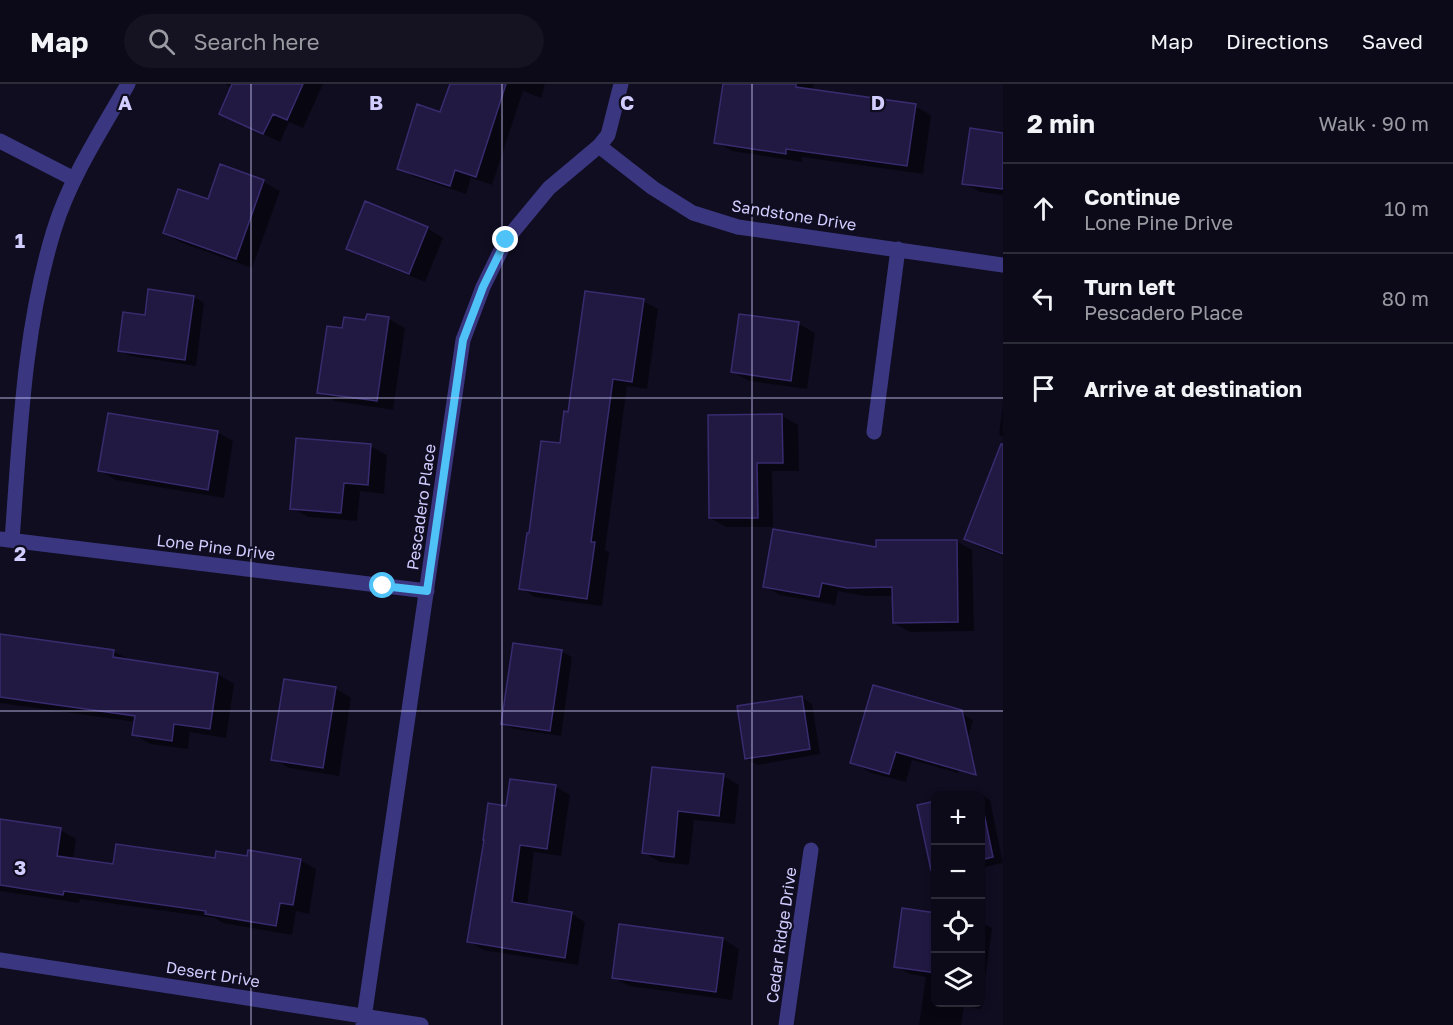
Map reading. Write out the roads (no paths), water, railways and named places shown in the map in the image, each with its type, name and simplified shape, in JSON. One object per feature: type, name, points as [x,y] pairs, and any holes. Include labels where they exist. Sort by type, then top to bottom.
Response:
[{"type":"street","points":[[6,540],[32,323],[54,229],[74,179],[128,84]]},
{"type":"street","points":[[599,146],[608,135],[621,84]]},
{"type":"street","points":[[0,141],[74,179]]},
{"type":"street","name":"Sandstone Drive","points":[[599,146],[653,188],[693,213],[738,227],[1003,265]]},
{"type":"street","name":"Pescadero Place","points":[[363,1021],[463,340],[483,287],[506,240],[549,188],[599,146]]},
{"type":"street","points":[[874,432],[898,249]]},
{"type":"street","name":"Lone Pine Drive","points":[[6,540],[427,591]]},
{"type":"street","name":"Cedar Ridge Drive","points":[[786,1025],[811,850]]},
{"type":"street","name":"Desert Drive","points":[[0,960],[363,1021],[421,1025]]}]
